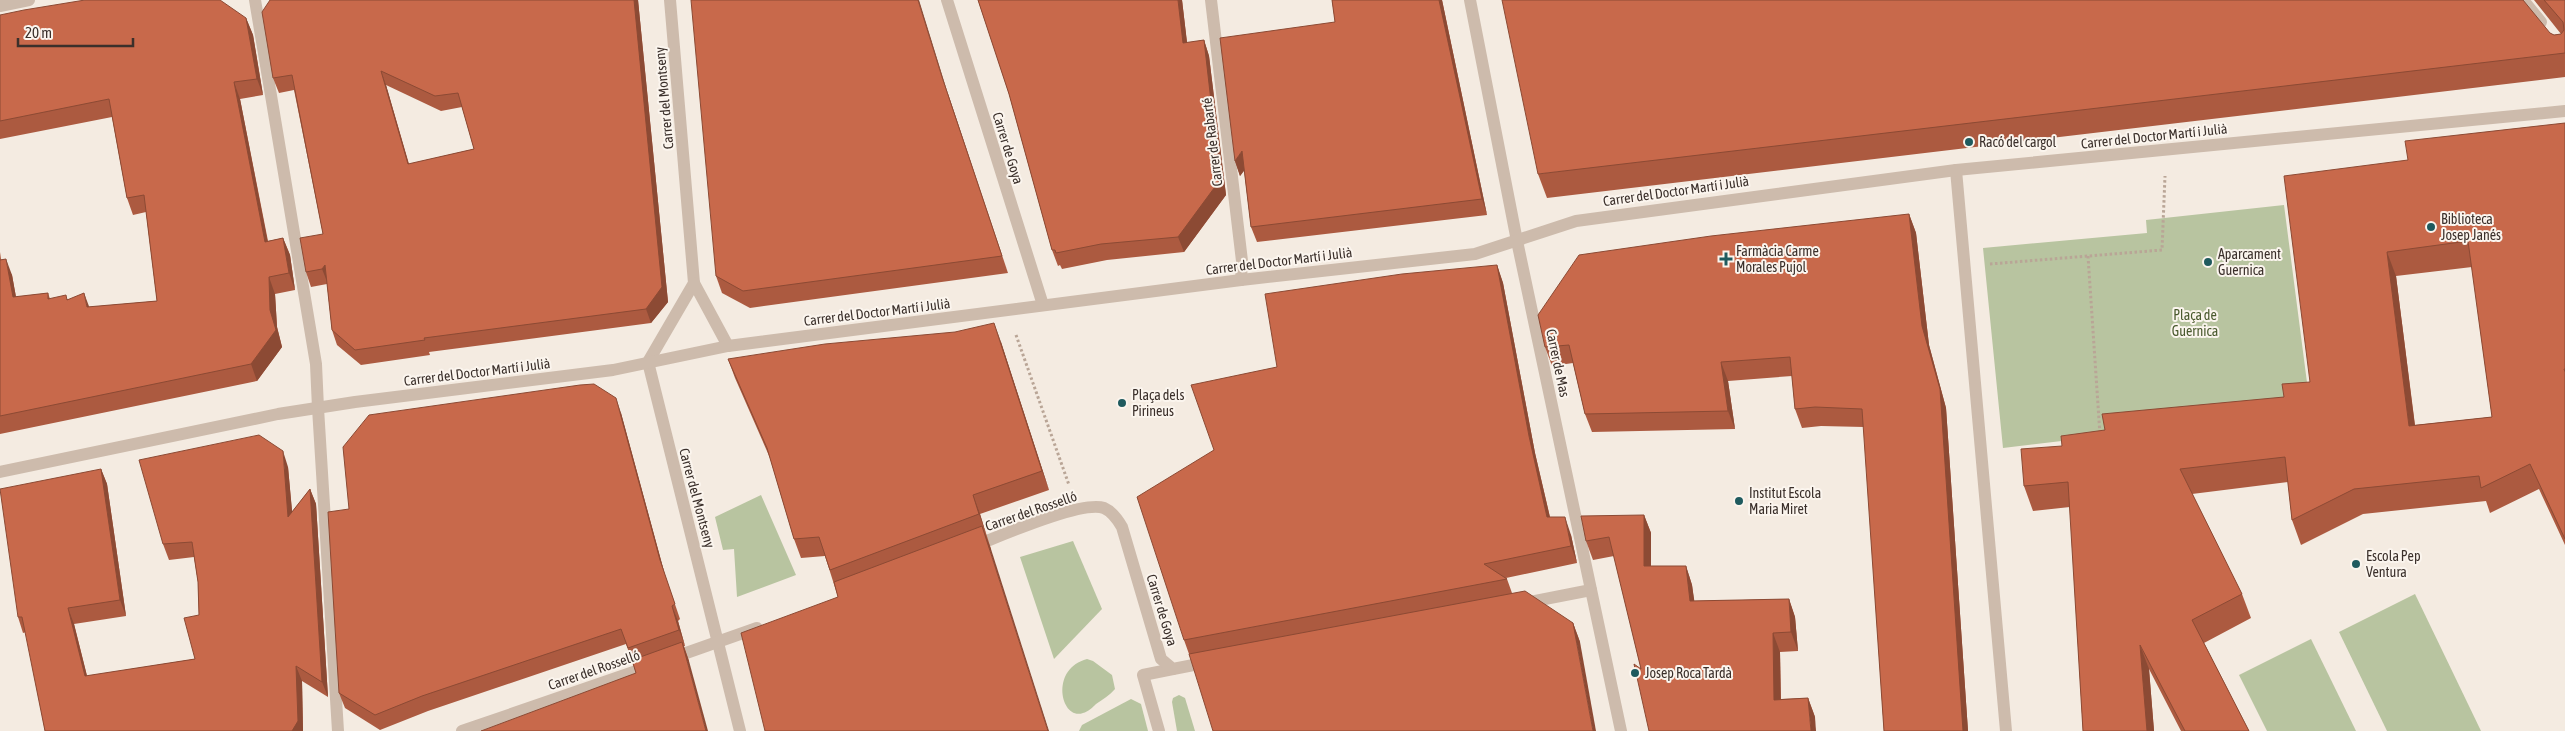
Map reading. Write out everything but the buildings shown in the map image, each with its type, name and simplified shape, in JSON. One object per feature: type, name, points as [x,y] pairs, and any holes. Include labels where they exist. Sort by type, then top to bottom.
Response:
[{"type":"street","points":[[0,6],[29,0]]},
{"type":"street","points":[[255,0],[316,364],[338,731]]},
{"type":"street","name":"Carrer del Montseny","points":[[670,0],[694,283],[728,346]]},
{"type":"street","name":"Carrer de Goya","points":[[947,0],[1043,305]]},
{"type":"street","name":"Carrer de Rabarté","points":[[1210,0],[1242,261],[1241,280]]},
{"type":"street","name":"Carrer de Mas","points":[[1470,0],[1517,242],[1621,731]]},
{"type":"street","points":[[2523,0],[2547,29]]},
{"type":"street","name":"Carrer del Doctor Martí i Julià","points":[[0,472],[318,408],[613,370],[728,346],[1241,280],[1475,254],[1517,242],[1576,221],[1956,170],[2565,111]]},
{"type":"street","points":[[1956,170],[2006,731]]},
{"type":"street","points":[[648,362],[694,283]]},
{"type":"street","name":"Carrer del Montseny","points":[[648,362],[709,600],[717,643],[740,731]]},
{"type":"street","name":"Carrer del Rosselló","points":[[960,551],[1052,516],[1090,507],[1103,508]]},
{"type":"street","name":"Carrer de Goya","points":[[1103,508],[1118,519],[1122,527],[1159,652],[1173,669]]},
{"type":"street","points":[[1506,606],[1591,590]]},
{"type":"street","name":"Carrer del Rosselló","points":[[462,731],[717,643],[766,624]]},
{"type":"street","points":[[1159,731],[1144,675],[1224,659]]},
{"type":"path","points":[[1985,265],[2162,250],[2165,175]]},
{"type":"path","points":[[2088,256],[2100,436]]},
{"type":"path","points":[[1014,330],[1071,491]]},
{"type":"green space","name":"Plaça de Guernica","points":[[2284,205],[2309,398],[2282,415],[2003,448],[1983,248],[2147,233],[2146,220]]},
{"type":"green space","points":[[761,495],[796,575],[737,597],[734,549],[723,550],[715,517]]},
{"type":"green space","points":[[1073,541],[1102,609],[1054,659],[1020,557]]},
{"type":"green space","points":[[2415,594],[2481,731],[2387,731],[2339,632]]},
{"type":"green space","points":[[2311,639],[2356,731],[2267,731],[2239,675]]},
{"type":"green space","points":[[1087,659],[1093,661],[1112,675],[1115,689],[1089,711],[1075,713],[1069,709],[1065,702],[1062,693],[1063,683],[1067,673],[1075,665]]},
{"type":"green space","points":[[1179,695],[1185,698],[1195,731],[1177,731],[1172,702],[1173,698]]},
{"type":"green space","points":[[1131,699],[1141,704],[1148,731],[1079,731],[1082,725]]},
{"type":"place","name":"Racó del cargol","points":[[1969,142]]},
{"type":"place","name":"Biblioteca Josep Janés","points":[[2431,227]]},
{"type":"place","name":"Farmàcia Carme Morales Pujol","points":[[1726,259]]},
{"type":"place","name":"Aparcament Guernica","points":[[2208,262]]},
{"type":"place","name":"Plaça dels Pirineus","points":[[1122,403]]},
{"type":"place","name":"Institut Escola Maria Miret","points":[[1739,501]]},
{"type":"place","name":"Escola Pep Ventura","points":[[2356,564]]},
{"type":"place","name":"Josep Roca Tardà","points":[[1635,673]]}]
